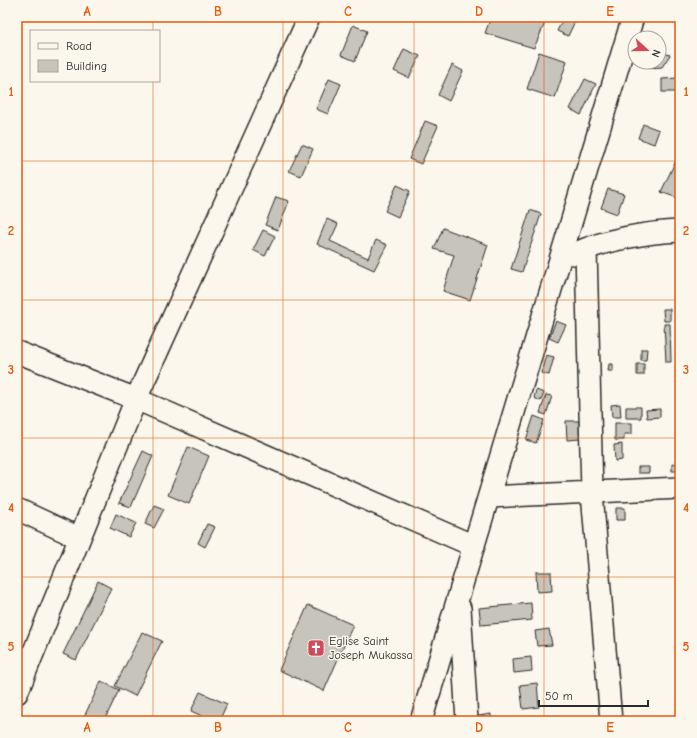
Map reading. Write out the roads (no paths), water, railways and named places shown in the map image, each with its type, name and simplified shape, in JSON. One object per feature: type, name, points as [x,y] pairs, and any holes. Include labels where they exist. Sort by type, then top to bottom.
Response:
[{"type":"street","points":[[17,693],[25,652],[79,538],[136,399],[309,17]]},
{"type":"street","points":[[421,721],[632,17]]},
{"type":"street","points":[[558,263],[586,248],[656,232],[680,231]]},
{"type":"street","points":[[586,248],[592,493],[611,721]]},
{"type":"street","points":[[17,352],[136,399],[474,546]]},
{"type":"street","points":[[489,497],[680,488]]},
{"type":"street","points":[[17,509],[79,538]]},
{"type":"street","points":[[459,593],[467,721]]},
{"type":"place","name":"Eglise Saint Joseph Mukassa","points":[[316,648]]}]
